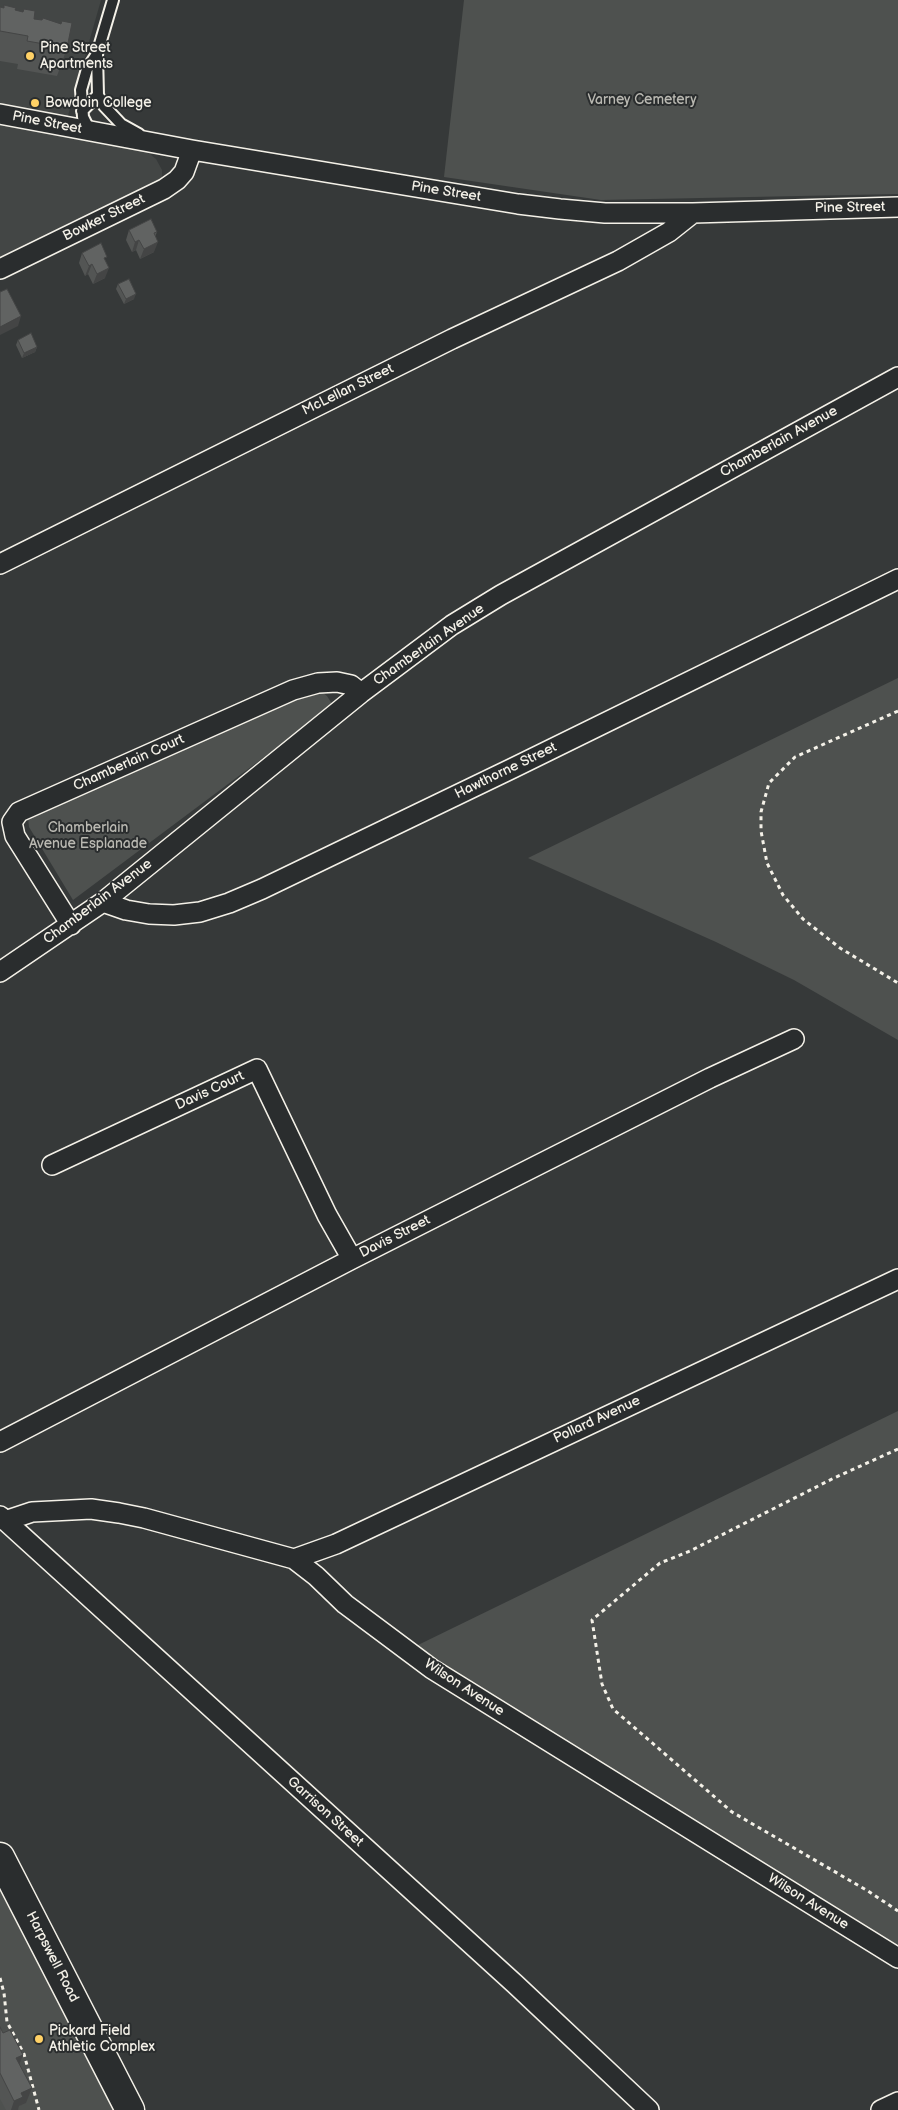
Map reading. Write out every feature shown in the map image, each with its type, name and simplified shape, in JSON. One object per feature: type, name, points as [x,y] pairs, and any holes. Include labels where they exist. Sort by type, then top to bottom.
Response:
[{"type":"main road","name":"Harpswell Road","points":[[0,1857],[130,2110]]},
{"type":"street","name":"Pine Street","points":[[0,114],[163,145],[518,204],[605,213],[693,213],[898,207]]},
{"type":"street","name":"Bowker Street","points":[[0,269],[164,189],[177,180],[184,172],[192,150]]},
{"type":"street","name":"McLellan Street","points":[[0,564],[358,385],[618,261],[668,232],[693,213]]},
{"type":"street","name":"Chamberlain Avenue","points":[[0,972],[103,902],[361,693],[452,625],[501,595],[898,377]]},
{"type":"street","name":"Hawthorne Street","points":[[103,902],[133,912],[174,915],[200,912],[229,903],[262,889],[477,785],[898,579]]},
{"type":"street","name":"Chamberlain Court","points":[[71,925],[16,836],[12,822],[19,812],[293,690],[318,682],[338,682],[351,685],[361,693]]},
{"type":"street","name":"Davis Street","points":[[0,1442],[352,1259],[710,1078],[794,1039]]},
{"type":"street","name":"Davis Court","points":[[52,1165],[257,1069],[327,1215],[352,1259]]},
{"type":"street","name":"Pollard Avenue","points":[[294,1559],[336,1544],[898,1279]]},
{"type":"street","name":"Wilson Avenue","points":[[3,1518],[32,1512],[91,1509],[144,1518],[294,1559],[316,1576],[345,1604],[432,1668],[898,1958]]},
{"type":"street","name":"Garrison Street","points":[[3,1518],[515,1984],[649,2110]]},
{"type":"street","points":[[881,2110],[898,2102]]},
{"type":"lane","points":[[90,131],[83,117],[81,90],[87,69],[97,54],[114,0]]},
{"type":"lane","points":[[97,54],[98,95],[111,115],[121,124],[163,145]]},
{"type":"lane","name":"Pine Street","points":[[82,111],[98,95]]},
{"type":"path","points":[[898,711],[795,757],[768,783],[761,812],[761,832],[767,863],[783,895],[803,919],[840,948],[898,983]]},
{"type":"path","points":[[898,1449],[834,1478],[690,1551],[660,1563],[592,1620],[602,1684],[613,1709],[732,1812],[868,1890],[898,1911]]},
{"type":"path","points":[[0,1978],[4,1993],[7,2022],[27,2060],[39,2110]]},
{"type":"shaded area","name":"Bowdoin College","points":[[0,0],[101,0],[63,133],[145,150],[156,159],[162,170],[162,179],[152,189],[0,264]]},
{"type":"green space","name":"Varney Cemetery","points":[[464,0],[898,0],[898,194],[601,200],[444,177]]},
{"type":"green space","points":[[898,678],[898,1040],[794,980],[716,942],[528,858]]},
{"type":"green space","name":"Chamberlain Avenue Esplanade","points":[[323,693],[327,696],[332,704],[331,707],[73,900],[29,827],[28,817],[291,698]]},
{"type":"green space","points":[[898,1411],[898,1956],[416,1646]]},
{"type":"green space","name":"Pickard Field Athletic Complex","points":[[0,1891],[58,1999],[115,2110],[0,2110]]},
{"type":"building","points":[[4,5],[23,12],[24,9],[35,11],[34,19],[42,20],[43,18],[61,24],[62,21],[72,23],[67,48],[27,41],[28,36],[0,31],[0,7],[4,8]]},
{"type":"building","points":[[151,219],[157,232],[154,233],[158,242],[144,249],[139,240],[135,242],[129,230]]},
{"type":"building","points":[[101,243],[107,257],[104,258],[109,268],[97,274],[92,264],[89,266],[82,253]]},
{"type":"building","points":[[129,279],[136,294],[126,299],[118,284]]},
{"type":"building","points":[[7,289],[21,316],[0,327],[0,292]]},
{"type":"building","points":[[31,333],[37,347],[24,353],[18,340]]},
{"type":"building","points":[[0,2027],[3,2033],[10,2030],[23,2055],[16,2058],[32,2088],[21,2093],[23,2097],[14,2101],[0,2073]]},
{"type":"place","name":"Pine Street Apartments","points":[[30,56]]},
{"type":"place","name":"Bowdoin College","points":[[35,103]]},
{"type":"place","name":"Pickard Field Athletic Complex","points":[[39,2039]]}]
